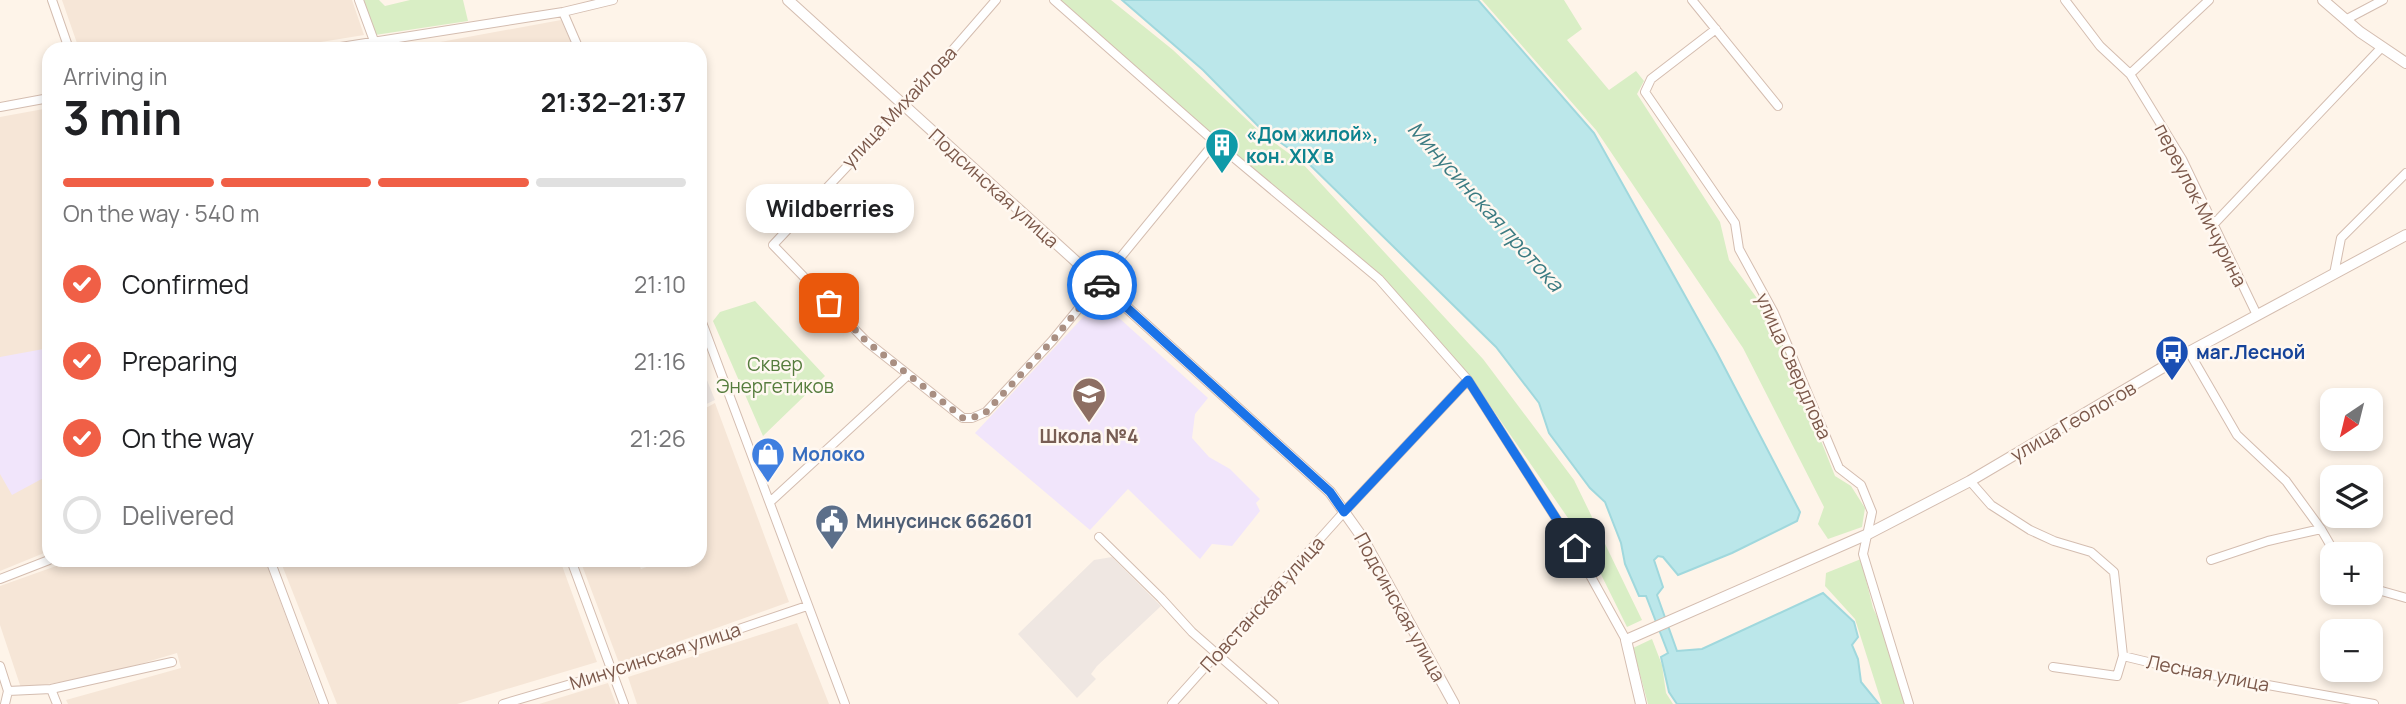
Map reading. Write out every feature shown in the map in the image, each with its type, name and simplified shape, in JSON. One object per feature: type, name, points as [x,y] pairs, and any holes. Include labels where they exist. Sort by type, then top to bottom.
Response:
[{"type":"street","points":[[52,0],[67,42]]},
{"type":"street","points":[[359,0],[374,42]]},
{"type":"street","points":[[392,42],[563,12],[613,0]]},
{"type":"street","name":"Подсинская улица","points":[[788,0],[1330,492],[1362,537],[1454,704]]},
{"type":"street","name":"улица Михайлова","points":[[908,374],[866,341],[773,245],[904,106],[996,0]]},
{"type":"street","points":[[1054,0],[1215,142],[1380,279],[1468,380],[1575,548],[1626,640],[1641,704]]},
{"type":"street","points":[[1692,0],[1778,106]]},
{"type":"street","name":"переулок Мичурина","points":[[2065,0],[2100,47],[2130,74],[2182,159],[2257,314]]},
{"type":"street","points":[[2130,74],[2209,0]]},
{"type":"street","points":[[2323,0],[2360,32],[2406,64]]},
{"type":"street","points":[[2347,19],[2383,0]]},
{"type":"street","points":[[563,12],[576,42]]},
{"type":"street","name":"улица Свердлова","points":[[1716,29],[1651,79],[1645,92],[1735,223],[1739,249],[1774,313],[1839,468],[1861,485],[1872,512],[1863,554],[1909,704]]},
{"type":"street","points":[[2213,225],[2382,47]]},
{"type":"street","points":[[0,107],[42,99]]},
{"type":"street","points":[[770,502],[908,374],[963,418],[972,418],[986,412],[1052,341],[1215,142]]},
{"type":"street","points":[[2334,274],[2341,238],[2406,173]]},
{"type":"street","name":"улица Геологов","points":[[1626,640],[1868,534],[1970,481],[2257,314],[2406,235]]},
{"type":"street","points":[[707,336],[845,704]]},
{"type":"street","points":[[2189,352],[2237,435],[2286,481],[2328,542]]},
{"type":"street","name":"Повстанская улица","points":[[1172,704],[1344,512],[1468,380]]},
{"type":"street","name":"Лесная улица","points":[[1970,481],[1991,505],[2030,530],[2053,541],[2091,552],[2114,572],[2123,656],[2117,676],[2053,667]]},
{"type":"street","points":[[2211,560],[2268,541],[2321,529]]},
{"type":"street","points":[[1098,537],[1217,655],[1274,704]]},
{"type":"street","points":[[0,579],[42,563]]},
{"type":"street","points":[[273,567],[324,704]]},
{"type":"street","points":[[574,567],[624,704]]},
{"type":"street","points":[[2383,591],[2406,598]]},
{"type":"street","name":"Минусинская улица","points":[[503,704],[612,672],[807,606]]},
{"type":"street","name":"Лесная улица","points":[[2123,656],[2173,668],[2374,704]]},
{"type":"street","points":[[8,691],[51,689],[172,662]]},
{"type":"street","points":[[0,666],[8,691],[5,704]]},
{"type":"street","points":[[51,689],[57,704]]},
{"type":"shaded area","points":[[62,0],[352,0],[364,35],[321,42],[77,42]]},
{"type":"shaded area","points":[[561,20],[571,42],[440,42]]},
{"type":"shaded area","points":[[42,109],[42,554],[0,571],[0,117]]},
{"type":"shaded area","name":"Школа №4","points":[[1099,300],[1208,398],[1195,414],[1192,438],[1209,457],[1230,469],[1260,499],[1256,503],[1260,511],[1232,546],[1212,544],[1200,559],[1128,489],[1090,530],[975,433]]},
{"type":"shaded area","points":[[42,349],[42,479],[12,495],[0,474],[0,357]]},
{"type":"shaded area","points":[[707,380],[715,400],[707,404]]},
{"type":"shaded area","points":[[715,403],[789,602],[619,663],[583,567],[707,567],[707,407]]},
{"type":"shaded area","points":[[1112,557],[1161,606],[1097,666],[1091,674],[1096,679],[1077,698],[1018,634],[1094,560]]},
{"type":"shaded area","points":[[53,567],[268,567],[318,704],[68,704],[66,700],[181,668],[177,653],[100,676],[21,688],[0,625],[0,586]]},
{"type":"shaded area","points":[[283,567],[563,567],[597,662],[457,704],[337,704]]},
{"type":"shaded area","points":[[797,623],[829,704],[637,704],[628,677]]},
{"type":"shaded area","points":[[608,683],[616,704],[539,704]]},
{"type":"green space","points":[[364,0],[379,0],[385,6],[410,0],[463,0],[468,21],[375,35]]},
{"type":"green space","points":[[1059,0],[1111,0],[1173,50],[1260,132],[1302,163],[1483,359],[1574,480],[1642,620],[1627,627],[1586,544],[1471,378],[1381,275],[1217,139]]},
{"type":"green space","points":[[1482,0],[1564,0],[1582,29],[1567,40],[1609,90],[1636,71],[1644,81],[1637,94],[1720,222],[1729,260],[1773,320],[1835,476],[1851,486],[1865,508],[1862,527],[1828,539],[1818,524],[1824,507],[1743,348],[1596,130]]},
{"type":"green space","name":"Сквер Энергетиков","points":[[755,301],[825,376],[763,436],[713,321],[720,312]]},
{"type":"green space","points":[[1861,559],[1873,608],[1890,643],[1905,704],[1882,704],[1855,619],[1825,586],[1826,573]]},
{"type":"green space","points":[[1652,639],[1662,665],[1666,693],[1673,704],[1648,704],[1633,648]]},
{"type":"water","name":"Минусинская протока","points":[[1122,0],[1478,0],[1594,133],[1717,353],[1800,512],[1797,521],[1732,553],[1678,575],[1663,557],[1658,556],[1654,560],[1663,587],[1657,595],[1677,651],[1702,649],[1823,593],[1854,622],[1858,637],[1852,645],[1858,659],[1861,682],[1879,704],[1677,704],[1669,692],[1661,657],[1668,653],[1646,596],[1639,596],[1625,564],[1621,543],[1605,502],[1590,488],[1549,433],[1539,403],[1496,347],[1305,160],[1260,128],[1203,70]]},
{"type":"way so far","points":[[829,303],[866,341],[963,418],[972,418],[986,412],[1052,341],[1100,283],[1102,285]]},
{"type":"place","name":"«Дом жилой», кон. ХIХ в","points":[[1222,175]]},
{"type":"place","name":"Wildberries","points":[[829,303]]},
{"type":"place","name":"маг.Лесной","points":[[2172,382]]},
{"type":"place","name":"Школа №4","points":[[1089,424]]},
{"type":"place","name":"Молоко","points":[[768,484]]},
{"type":"place","name":"Минусинск 662601","points":[[832,551]]},
{"type":"route","points":[[1102,285],[1330,492],[1344,512],[1468,380],[1575,548]]}]
